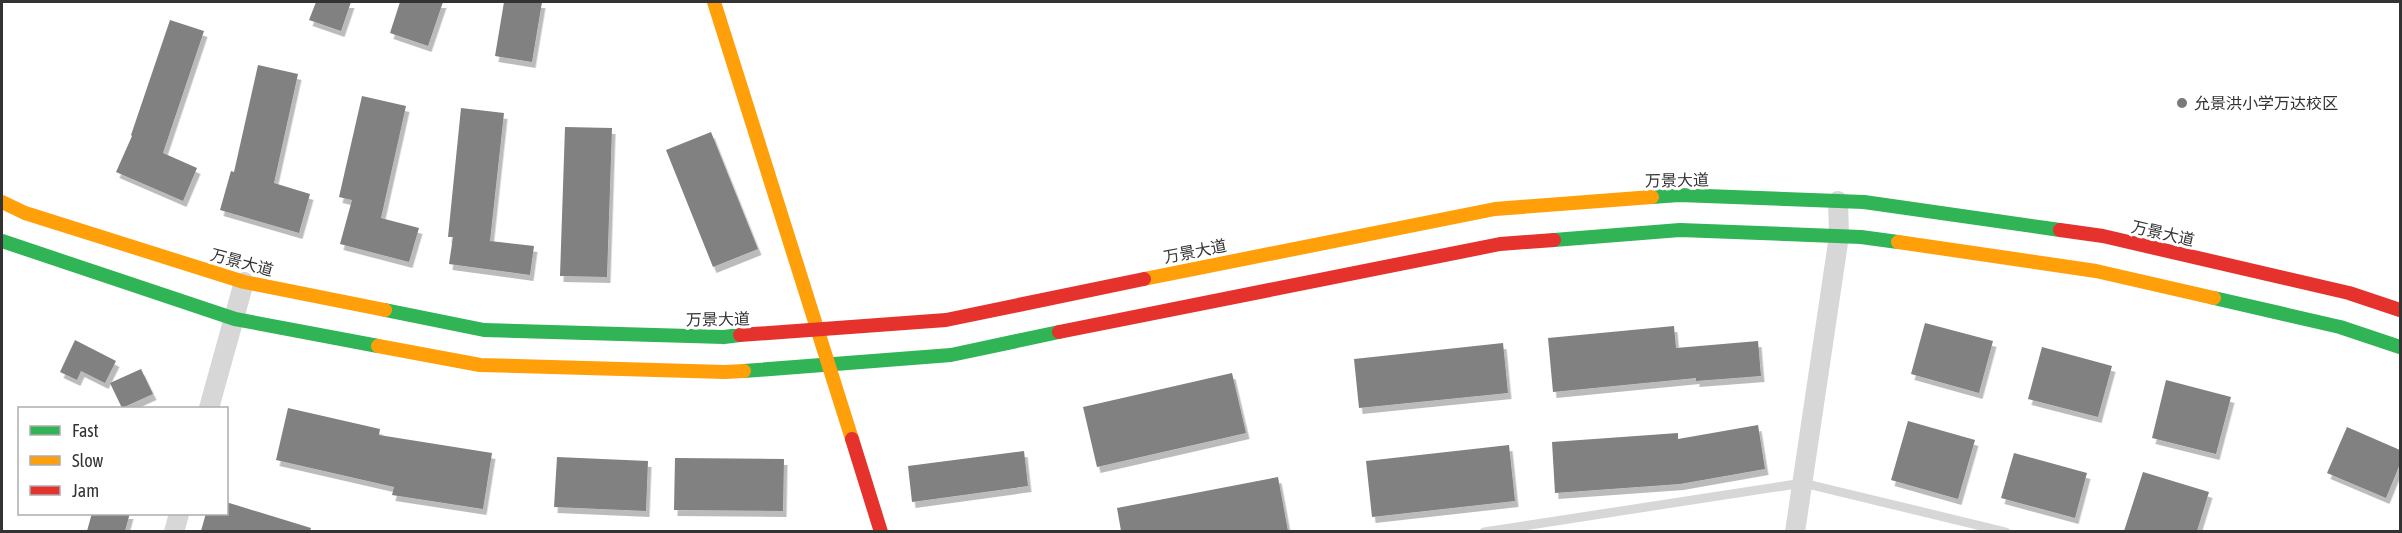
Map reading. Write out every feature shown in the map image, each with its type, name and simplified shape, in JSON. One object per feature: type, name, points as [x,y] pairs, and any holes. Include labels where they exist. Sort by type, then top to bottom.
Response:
[{"type":"main road","points":[[714,2],[881,531]]},
{"type":"main road","name":"万景大道","points":[[2,202],[25,213],[244,282],[484,330],[724,338],[816,328],[946,320],[1495,209],[1679,195],[1864,202],[2103,236],[2349,293],[2400,310]]},
{"type":"main road","points":[[2,241],[235,318],[480,365],[725,372],[951,355],[1202,302],[1500,244],[1680,230],[1861,237],[2096,271],[2340,327],[2400,347]]},
{"type":"street","points":[[1795,531],[1839,236],[1838,201]]},
{"type":"street","points":[[209,407],[244,282]]},
{"type":"street","points":[[174,531],[179,515]]},
{"type":"lane","points":[[1484,531],[1803,483],[2006,531]]},
{"type":"building","points":[[316,2],[351,2],[341,31],[309,20]]},
{"type":"building","points":[[400,2],[443,2],[428,46],[390,33]]},
{"type":"building","points":[[504,2],[542,2],[532,62],[495,56]]},
{"type":"building","points":[[170,20],[204,31],[163,153],[197,168],[183,201],[116,172],[132,136]]},
{"type":"building","points":[[258,65],[298,74],[274,183],[310,194],[299,233],[220,210],[231,171],[234,172]]},
{"type":"building","points":[[362,96],[406,106],[381,218],[419,228],[409,262],[340,244],[352,200],[339,197]]},
{"type":"building","points":[[461,108],[504,113],[490,241],[534,246],[530,275],[449,264],[453,237],[448,237]]},
{"type":"building","points":[[565,127],[612,128],[607,277],[560,276]]},
{"type":"building","points":[[711,132],[758,249],[713,267],[666,150]]},
{"type":"building","points":[[1925,323],[1993,341],[1979,393],[1911,374]]},
{"type":"building","points":[[1674,326],[1676,348],[1758,341],[1761,376],[1696,381],[1696,378],[1553,392],[1548,338]]},
{"type":"building","points":[[75,340],[116,361],[105,383],[81,371],[77,380],[60,372]]},
{"type":"building","points":[[1503,343],[1508,393],[1359,408],[1354,359]]},
{"type":"building","points":[[2042,347],[2112,366],[2098,417],[2028,399]]},
{"type":"building","points":[[141,369],[153,394],[122,407],[110,383]]},
{"type":"building","points":[[1232,373],[1246,433],[1097,467],[1083,407]]},
{"type":"building","points":[[2166,380],[2231,397],[2216,454],[2152,438]]},
{"type":"building","points":[[288,408],[380,429],[379,435],[492,453],[483,509],[392,495],[394,487],[276,460]]},
{"type":"building","points":[[1908,421],[1975,440],[1958,499],[1891,480]]},
{"type":"building","points":[[1758,425],[1765,469],[1680,484],[1555,493],[1552,442],[1678,433],[1678,439]]},
{"type":"building","points":[[2347,427],[2400,450],[2400,464],[2386,498],[2327,473]]},
{"type":"building","points":[[1509,445],[1515,501],[1372,517],[1366,461]]},
{"type":"building","points":[[1024,451],[1028,486],[912,502],[908,466]]},
{"type":"building","points":[[2014,453],[2087,473],[2075,518],[2001,498]]},
{"type":"building","points":[[557,457],[648,461],[646,511],[554,507]]},
{"type":"building","points":[[675,458],[784,459],[783,511],[674,510]]},
{"type":"building","points":[[2143,472],[2209,492],[2197,531],[2124,531]]},
{"type":"building","points":[[1278,477],[1288,531],[1121,531],[1117,508]]},
{"type":"building","points":[[228,503],[311,528],[310,531],[201,531],[205,515],[228,515]]},
{"type":"building","points":[[91,515],[129,515],[125,531],[87,531]]},
{"type":"traffic: fast","points":[[1652,197],[1679,195],[1864,202],[2060,230]]},
{"type":"traffic: fast","points":[[1554,240],[1680,230],[1861,237],[1898,242]]},
{"type":"traffic: fast","points":[[2,241],[235,319],[378,346]]},
{"type":"traffic: fast","points":[[2214,298],[2340,327],[2400,347]]},
{"type":"traffic: fast","points":[[385,310],[484,330],[724,337],[740,335]]},
{"type":"traffic: fast","points":[[744,371],[951,355],[1059,332]]},
{"type":"traffic: slow","points":[[714,2],[852,439]]},
{"type":"traffic: slow","points":[[1144,279],[1495,209],[1652,197]]},
{"type":"traffic: slow","points":[[2,202],[25,213],[244,282],[385,310]]},
{"type":"traffic: slow","points":[[1898,242],[2096,271],[2214,298]]},
{"type":"traffic: slow","points":[[378,346],[480,365],[744,371]]},
{"type":"traffic: jam","points":[[2060,230],[2103,236],[2349,293],[2400,310]]},
{"type":"traffic: jam","points":[[1059,332],[1500,244],[1554,240]]},
{"type":"traffic: jam","points":[[740,335],[946,320],[1144,279]]},
{"type":"traffic: jam","points":[[852,439],[881,532]]},
{"type":"place","name":"允景洪小学万达校区","points":[[2182,103]]}]
